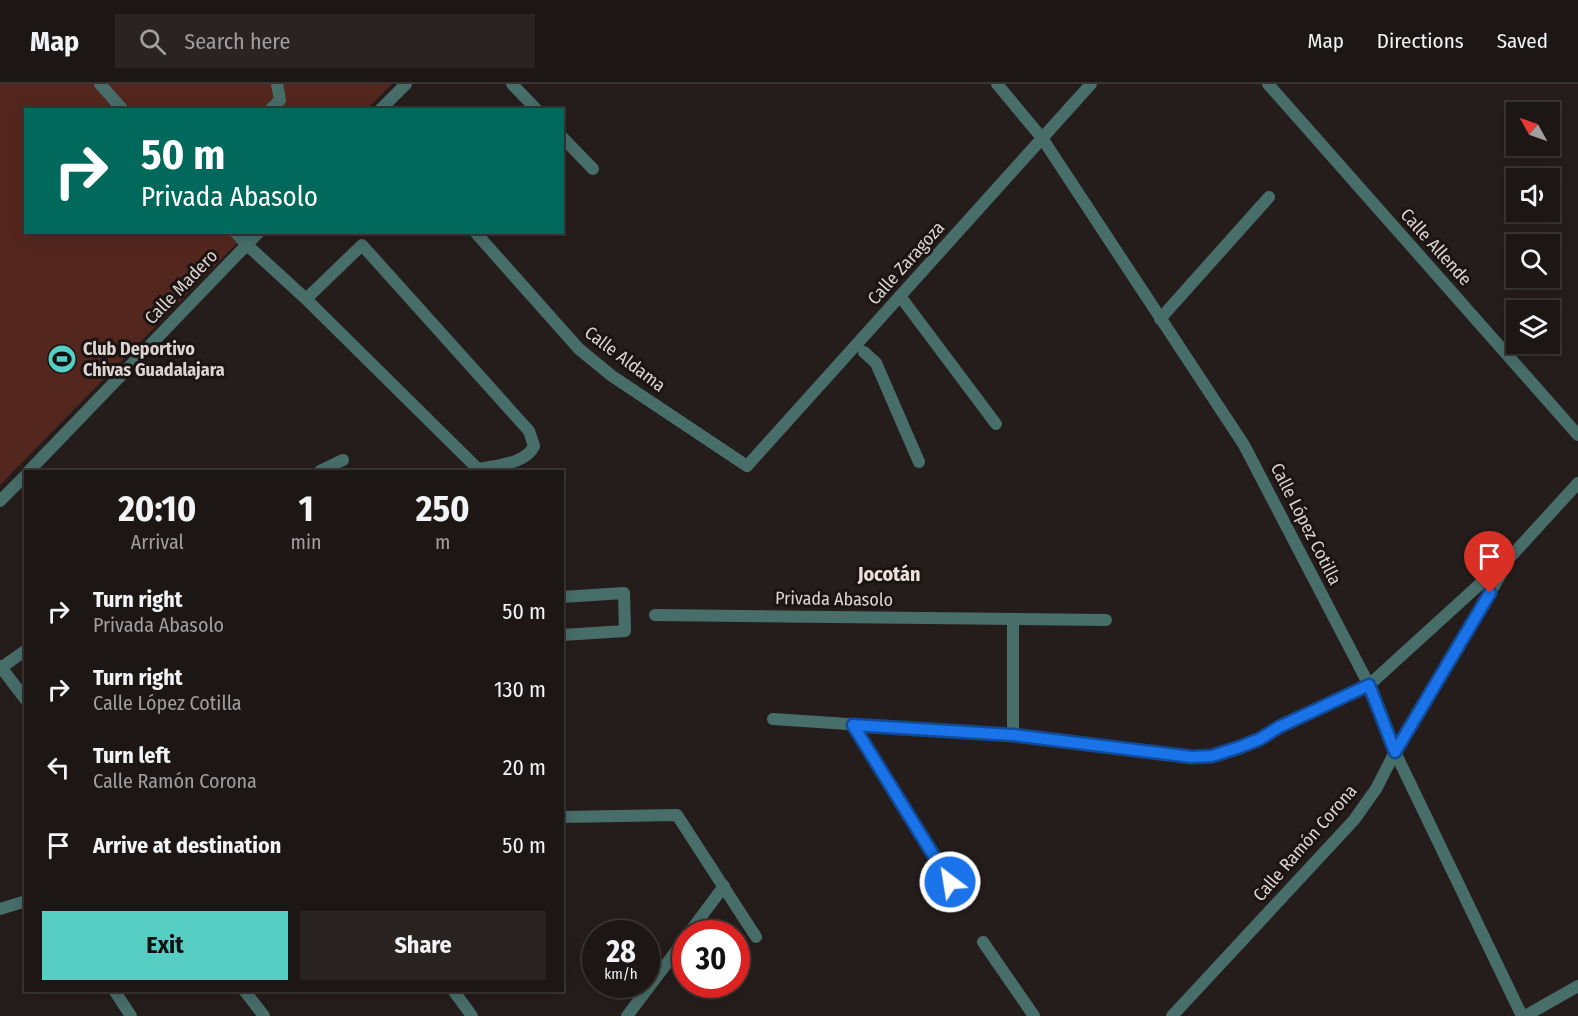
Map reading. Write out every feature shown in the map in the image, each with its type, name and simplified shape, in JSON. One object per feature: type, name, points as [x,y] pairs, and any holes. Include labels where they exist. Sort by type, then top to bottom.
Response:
[{"type":"street","points":[[100,84],[121,108]]},
{"type":"street","points":[[272,108],[280,100],[277,84]]},
{"type":"street","points":[[382,108],[406,84]]},
{"type":"street","points":[[512,84],[535,108]]},
{"type":"street","name":"Calle López Cotilla","points":[[997,84],[1042,138],[1244,445],[1369,685],[1395,752],[1524,1016]]},
{"type":"street","name":"Calle Zaragoza","points":[[747,466],[861,348],[900,296],[1091,84]]},
{"type":"street","name":"Calle Allende","points":[[1268,84],[1578,435]]},
{"type":"street","points":[[564,138],[594,169]]},
{"type":"street","points":[[1161,318],[1269,197]]},
{"type":"street","points":[[237,234],[478,469],[521,459],[531,453],[534,446],[529,431],[362,245],[306,299]]},
{"type":"street","name":"Calle Madero","points":[[30,470],[257,234]]},
{"type":"street","name":"Calle Aldama","points":[[477,234],[579,349],[612,376],[747,466]]},
{"type":"street","points":[[900,296],[996,424]]},
{"type":"street","points":[[861,348],[876,363],[919,462]]},
{"type":"street","points":[[322,470],[343,460]]},
{"type":"street","points":[[0,501],[24,477]]},
{"type":"street","points":[[773,719],[1013,735],[1192,757],[1212,756],[1260,739],[1279,727],[1369,685],[1514,553],[1578,483]]},
{"type":"street","name":"Calle Ramón Corona","points":[[1177,1014],[1354,820],[1376,789],[1395,752],[1514,553]]},
{"type":"street","points":[[564,597],[624,593],[625,631],[564,634]]},
{"type":"street","name":"Privada Abasolo","points":[[656,615],[1106,620]]},
{"type":"street","points":[[1013,619],[1013,735]]},
{"type":"street","points":[[24,652],[1,667],[24,697]]},
{"type":"street","points":[[853,725],[962,902]]},
{"type":"street","points":[[564,817],[678,815],[756,937]]},
{"type":"street","points":[[699,920],[724,886]]},
{"type":"street","points":[[0,909],[24,902]]},
{"type":"street","points":[[983,942],[1034,1016]]},
{"type":"street","points":[[627,1016],[672,957]]},
{"type":"street","points":[[1524,1016],[1578,986]]},
{"type":"street","points":[[115,992],[129,1015]]},
{"type":"street","points":[[246,992],[264,1016]]},
{"type":"street","points":[[454,992],[472,1016]]},
{"type":"shaded area","name":"Club Deportivo Chivas Guadalajara","points":[[0,84],[392,84],[368,108],[24,108],[24,234],[246,234],[0,485]]},
{"type":"place","name":"Club Deportivo Chivas Guadalajara","points":[[62,359]]},
{"type":"district","name":"Jocotán","points":[[889,574]]},
{"type":"route","points":[[950,882],[853,725],[1013,735],[1192,757],[1212,756],[1260,739],[1279,727],[1369,685],[1395,752],[1490,593]]}]
